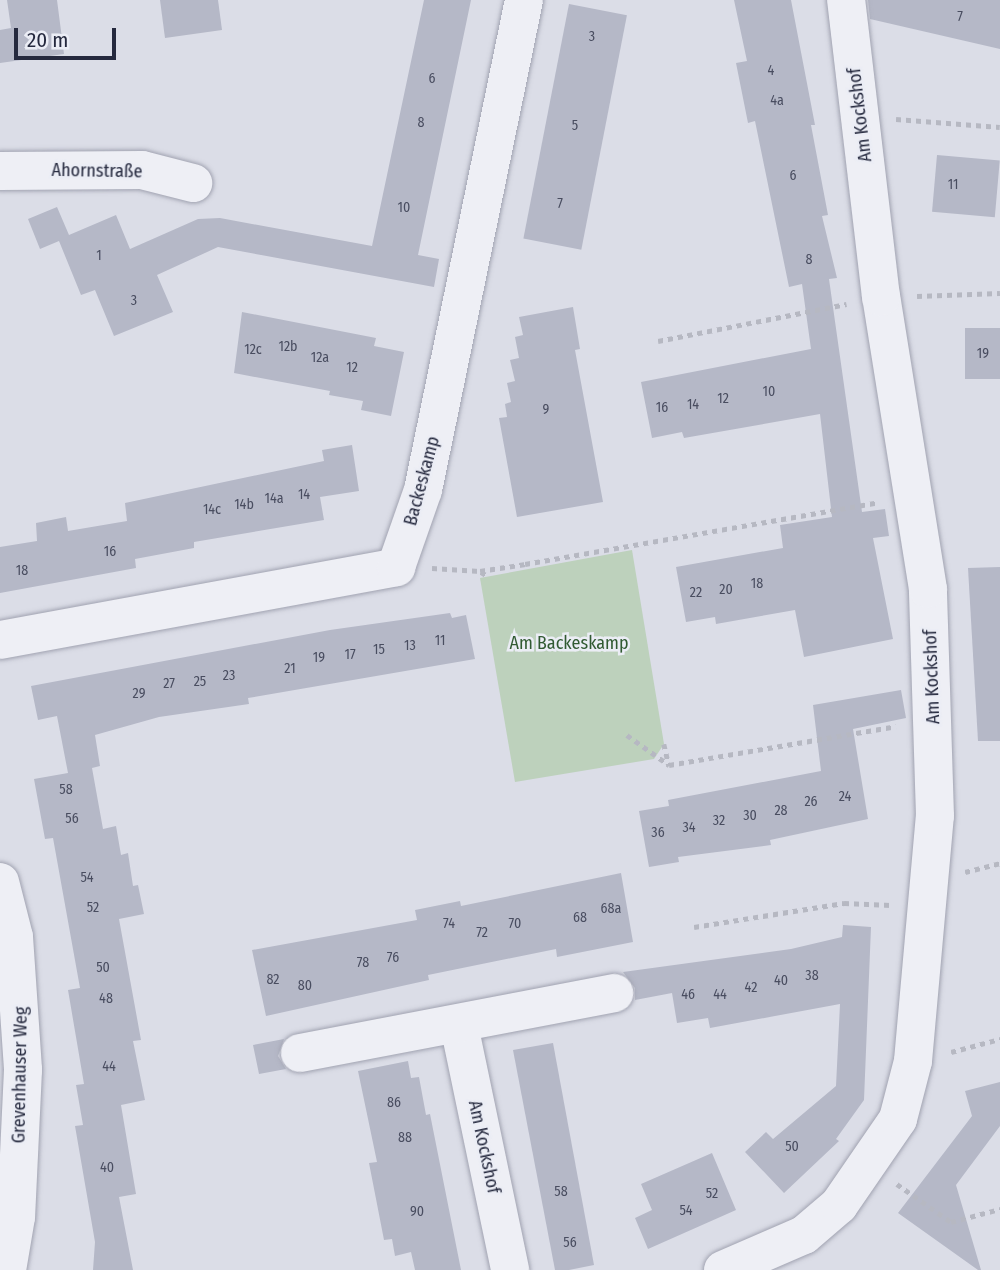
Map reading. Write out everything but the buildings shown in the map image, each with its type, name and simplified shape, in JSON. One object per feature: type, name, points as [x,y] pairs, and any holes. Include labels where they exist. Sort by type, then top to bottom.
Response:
[{"type":"street","name":"Backeskamp","points":[[396,566],[423,490],[524,0]]},
{"type":"street","name":"Am Kockshof","points":[[723,1270],[804,1235],[839,1205],[870,1165],[898,1119],[913,1061],[925,907],[936,816],[928,589],[881,297],[846,0]]},
{"type":"street","name":"Ahornstraße","points":[[0,171],[142,170],[192,183]]},
{"type":"street","points":[[0,640],[396,566]]},
{"type":"street","name":"Grevenhauser Weg","points":[[0,882],[15,950],[23,1070],[16,1217],[7,1270]]},
{"type":"street","points":[[300,1053],[459,1025],[614,993]]},
{"type":"street","name":"Am Kockshof","points":[[459,1025],[510,1270]]},
{"type":"path","points":[[860,116],[1000,127]]},
{"type":"path","points":[[658,341],[881,297],[1000,293]]},
{"type":"path","points":[[396,566],[480,571],[914,498]]},
{"type":"path","points":[[480,571],[489,577]]},
{"type":"path","points":[[627,735],[669,765],[934,719]]},
{"type":"path","points":[[664,744],[669,765]]},
{"type":"path","points":[[694,927],[844,903],[925,907]]},
{"type":"path","points":[[913,1061],[1000,1039]]},
{"type":"path","points":[[870,1165],[951,1222],[1000,1209]]},
{"type":"green space","name":"Am Backeskamp","points":[[632,550],[664,744],[654,759],[515,782],[480,578]]}]
